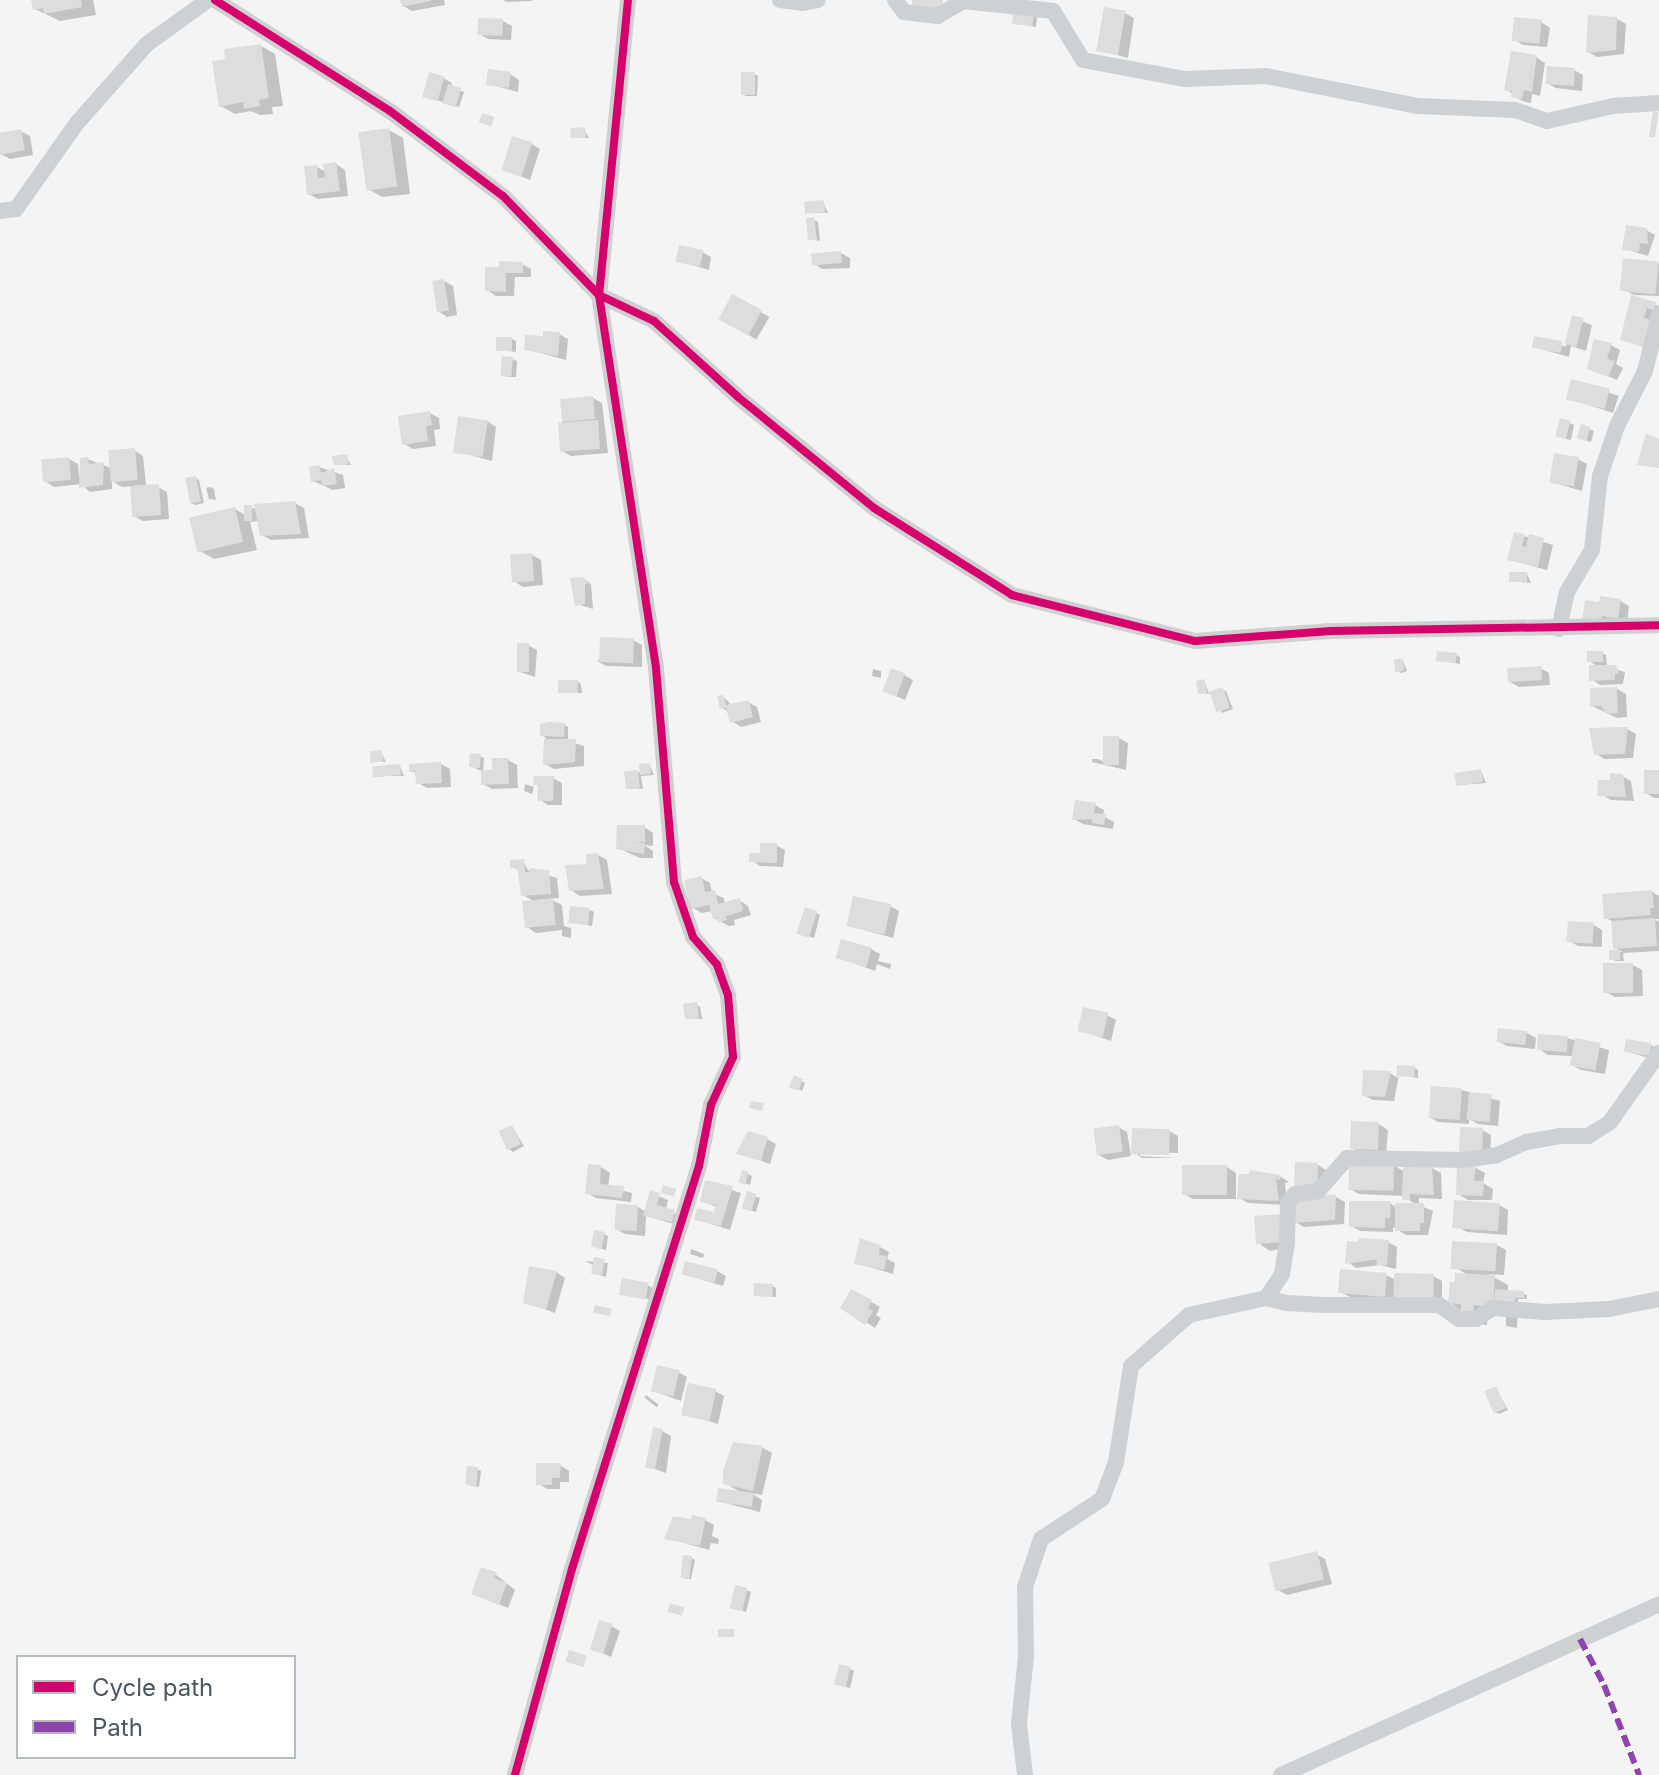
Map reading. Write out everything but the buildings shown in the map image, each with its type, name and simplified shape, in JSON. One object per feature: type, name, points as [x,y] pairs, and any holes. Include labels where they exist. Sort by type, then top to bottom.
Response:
[{"type":"street","points":[[0,211],[16,209],[77,123],[147,44],[208,0]]},
{"type":"street","points":[[215,0],[390,111],[503,196],[599,295],[654,321],[738,397],[874,508],[1012,595],[1195,641],[1331,631],[1659,625]]},
{"type":"street","points":[[515,1775],[572,1569],[699,1166],[711,1105],[733,1057],[728,995],[717,965],[693,937],[674,882],[656,668],[599,295],[628,0]]},
{"type":"street","points":[[780,0],[803,3],[818,0]]},
{"type":"street","points":[[895,0],[904,12],[938,16],[963,1],[1053,11],[1083,60],[1185,79],[1266,76],[1417,106],[1515,110],[1547,121],[1613,106],[1659,103]]},
{"type":"street","points":[[1559,629],[1567,592],[1592,550],[1600,476],[1617,426],[1645,371],[1659,315]]},
{"type":"street","points":[[1266,1298],[1282,1274],[1287,1244],[1288,1203],[1295,1194],[1318,1191],[1347,1158],[1463,1160],[1497,1155],[1526,1142],[1559,1136],[1588,1136],[1610,1122],[1659,1053]]},
{"type":"street","points":[[1025,1775],[1019,1724],[1026,1656],[1025,1587],[1041,1539],[1102,1499],[1116,1462],[1131,1366],[1189,1315],[1266,1298],[1286,1303],[1324,1305],[1439,1305],[1459,1319],[1476,1319],[1493,1308],[1545,1312],[1609,1309],[1659,1299]]},
{"type":"street","points":[[1281,1775],[1659,1604]]},
{"type":"marked path","points":[[1580,1639],[1604,1685],[1639,1775]]},
{"type":"cycle path","points":[[215,0],[390,111],[503,196],[599,295],[656,668],[674,882],[693,937],[717,965],[728,995],[733,1057],[711,1105],[699,1166],[572,1569],[515,1775]]},
{"type":"cycle path","points":[[628,0],[599,295],[654,321],[738,397],[874,508],[1012,595],[1195,641],[1331,631],[1659,625]]}]
